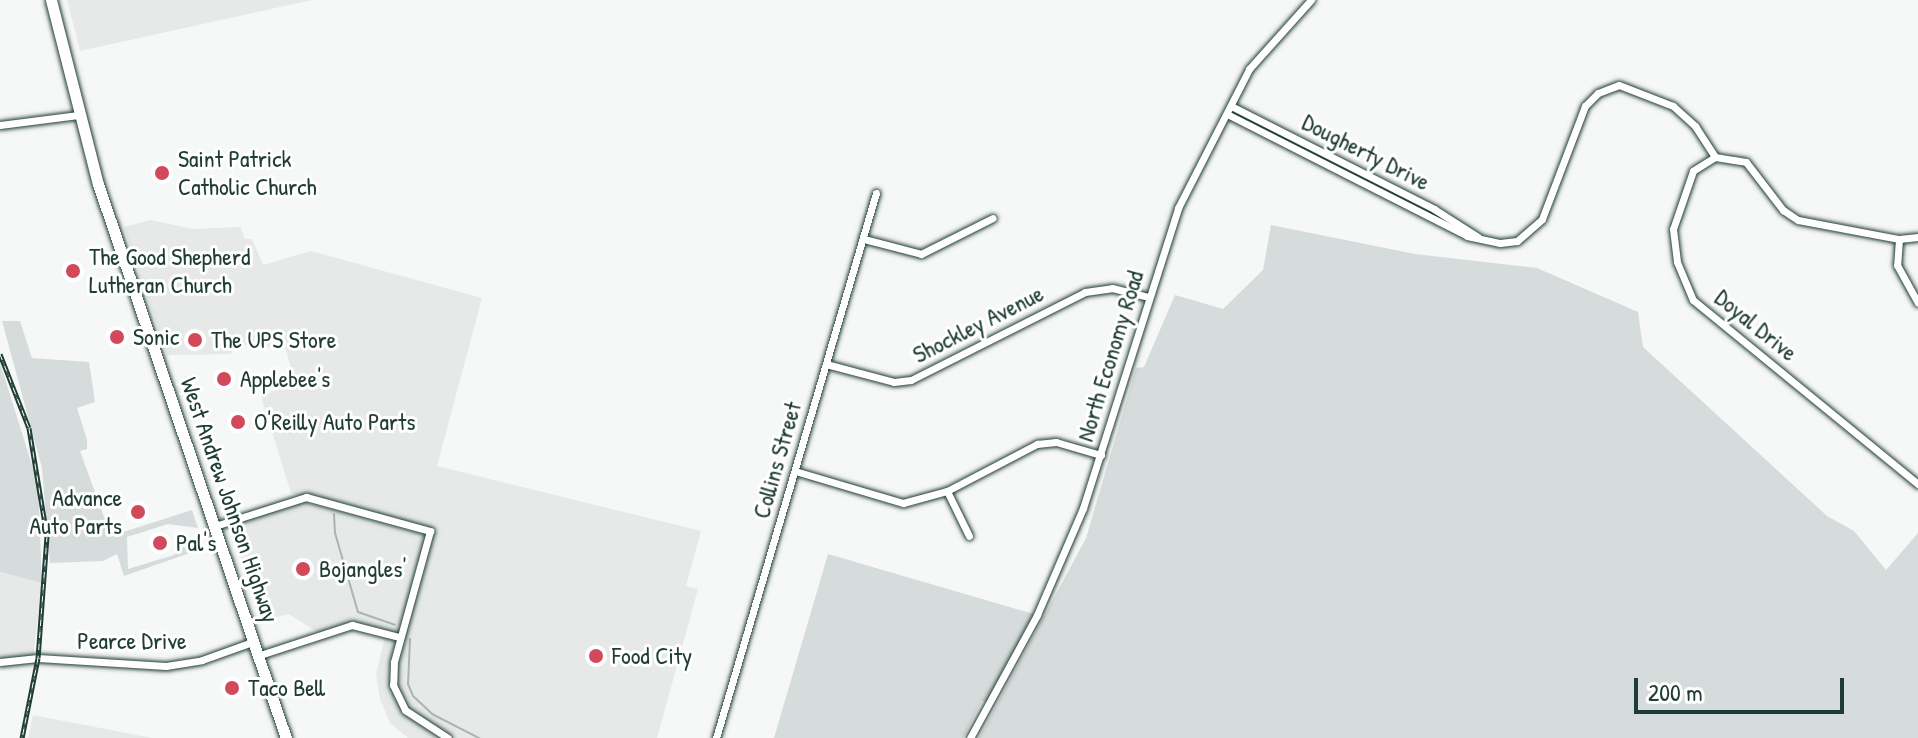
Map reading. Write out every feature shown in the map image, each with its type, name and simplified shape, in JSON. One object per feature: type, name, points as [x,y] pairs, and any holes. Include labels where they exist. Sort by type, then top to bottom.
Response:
[{"type":"main road","name":"West Andrew Johnson Highway","points":[[51,0],[78,115],[286,738]]},
{"type":"street","name":"North Economy Road","points":[[970,738],[1037,615],[1101,455],[1147,297],[1178,208],[1249,69],[1311,0]]},
{"type":"street","name":"Dougherty Drive","points":[[1229,110],[1454,219],[1480,238],[1517,241],[1542,219],[1585,106],[1598,93],[1619,85],[1673,106],[1695,126],[1715,157]]},
{"type":"street","points":[[0,125],[78,115]]},
{"type":"street","points":[[1715,157],[1746,162],[1783,210],[1798,220],[1899,239],[1918,237]]},
{"type":"street","name":"Doyal Drive","points":[[1715,157],[1693,171],[1673,229],[1677,262],[1693,300],[1918,484]]},
{"type":"street","name":"Collins Street","points":[[716,738],[876,193]]},
{"type":"street","points":[[864,239],[921,254],[993,218]]},
{"type":"street","points":[[1899,239],[1897,265],[1918,303]]},
{"type":"street","name":"Shockley Avenue","points":[[826,364],[894,382],[911,380],[1085,292],[1112,288],[1147,297]]},
{"type":"street","points":[[795,471],[903,503],[947,491],[1037,444],[1056,442],[1101,455]]},
{"type":"street","points":[[947,491],[969,536]]},
{"type":"street","points":[[215,526],[306,497],[430,531],[399,637],[392,673],[398,699],[416,719],[448,738]]},
{"type":"street","points":[[260,655],[352,625],[399,637]]},
{"type":"street","name":"Pearce Drive","points":[[3,660],[166,666],[202,660],[255,641]]},
{"type":"shaded area","points":[[67,0],[312,0],[80,51]]},
{"type":"shaded area","points":[[151,220],[192,229],[240,227],[245,239],[252,239],[263,265],[311,251],[482,298],[437,466],[701,531],[686,586],[698,589],[657,738],[408,738],[390,723],[380,699],[376,674],[386,633],[363,626],[320,634],[289,614],[263,620],[230,528],[235,524],[303,502],[418,533],[420,528],[291,493],[261,396],[295,383],[284,343],[259,349],[235,343],[231,354],[167,355],[124,227]]},
{"type":"shaded area","points":[[1271,225],[1415,254],[1537,268],[1638,312],[1643,347],[1827,516],[1854,531],[1886,570],[1918,533],[1918,738],[979,738],[1086,538],[1136,368],[1144,367],[1175,295],[1223,309],[1263,270]]},
{"type":"shaded area","points":[[2,321],[20,321],[32,358],[89,362],[95,402],[77,408],[87,440],[87,449],[80,451],[111,536],[192,510],[198,528],[168,524],[127,537],[128,569],[174,555],[182,547],[199,547],[195,542],[201,539],[204,548],[124,576],[117,554],[103,561],[50,563],[42,468]]},
{"type":"shaded area","points":[[0,363],[38,484],[42,583],[0,572]]},
{"type":"shaded area","points":[[828,554],[1037,615],[989,703],[982,701],[963,738],[774,738]]},
{"type":"shaded area","points":[[0,572],[42,583],[33,658],[0,662]]},
{"type":"shaded area","points":[[33,715],[152,738],[28,738]]},
{"type":"waterway","points":[[334,514],[335,533],[358,612],[395,625]]},
{"type":"waterway","points":[[410,639],[408,684],[413,696],[432,714],[479,738]]},
{"type":"railway","points":[[0,354],[29,428],[47,536],[38,658],[22,738]]},
{"type":"place","name":"Saint Patrick Catholic Church","points":[[162,173]]},
{"type":"place","name":"The Good Shepherd Lutheran Church","points":[[73,271]]},
{"type":"place","name":"Sonic","points":[[117,337]]},
{"type":"place","name":"The UPS Store","points":[[195,340]]},
{"type":"place","name":"Applebee's","points":[[224,379]]},
{"type":"place","name":"O'Reilly Auto Parts","points":[[238,422]]},
{"type":"place","name":"Advance Auto Parts","points":[[138,512]]},
{"type":"place","name":"Pal's","points":[[160,543]]},
{"type":"place","name":"Bojangles'","points":[[303,569]]},
{"type":"place","name":"Food City","points":[[596,656]]},
{"type":"place","name":"Taco Bell","points":[[232,688]]}]
